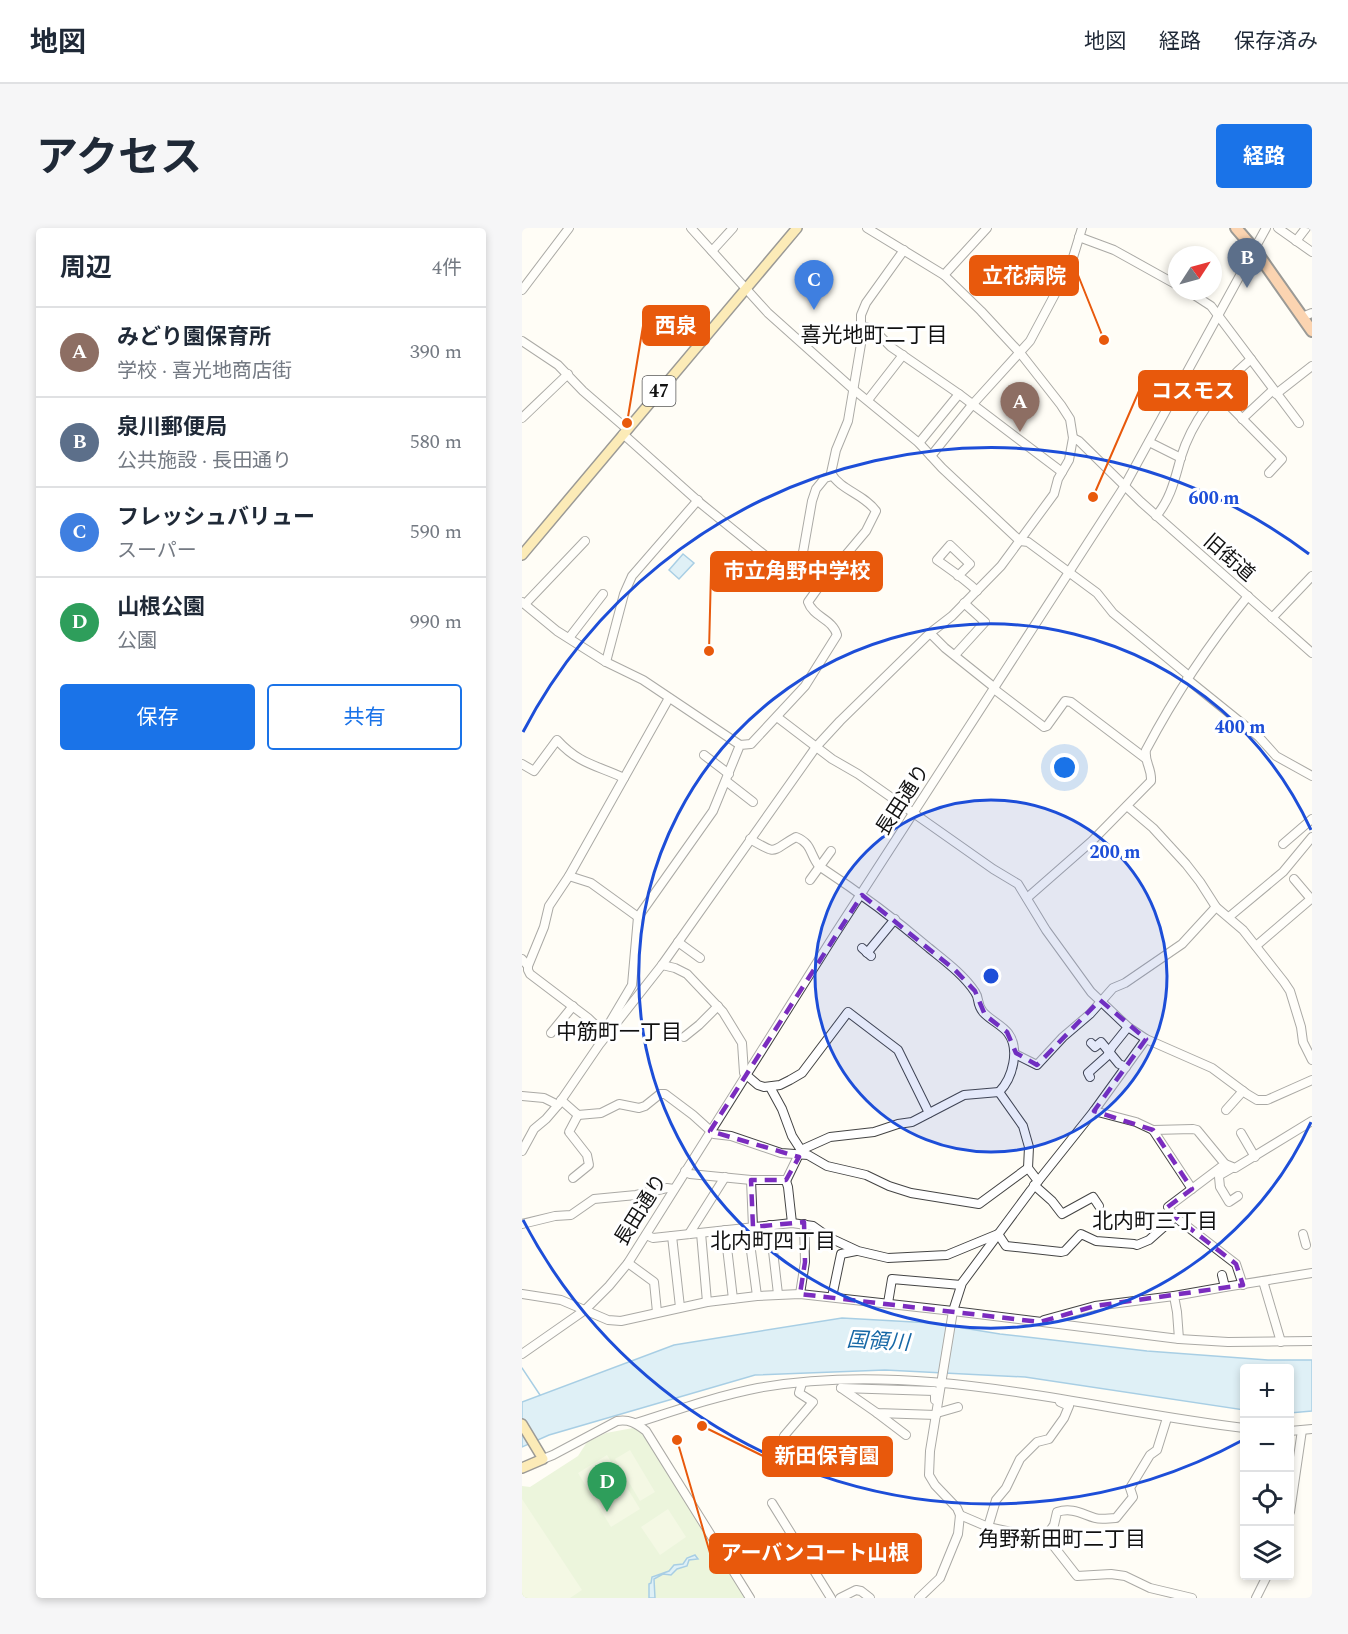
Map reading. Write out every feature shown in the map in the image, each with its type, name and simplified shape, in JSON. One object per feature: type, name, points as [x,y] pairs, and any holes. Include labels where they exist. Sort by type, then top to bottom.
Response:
[{"type":"highway","points":[[1236,228],[1307,315],[1312,331]]},
{"type":"main road","name":"47","points":[[522,555],[797,228]]},
{"type":"main road","points":[[522,1424],[543,1459],[522,1468]]},
{"type":"street","points":[[522,290],[569,228]]},
{"type":"street","points":[[691,228],[768,313],[853,389],[919,443],[1020,541],[1028,542],[1096,593],[1113,612],[1259,737],[1276,756],[1312,776]]},
{"type":"street","points":[[712,251],[733,228]]},
{"type":"street","points":[[605,1034],[662,965],[816,747],[840,721],[1001,566],[1054,494],[1069,460],[1073,438],[1070,419],[1021,354],[944,275],[867,228]]},
{"type":"street","points":[[944,275],[987,228]]},
{"type":"street","points":[[931,456],[972,405],[1021,354],[1030,341],[1071,264],[1082,228]]},
{"type":"street","name":"長田通り","points":[[522,1354],[585,1310],[628,1263],[710,1131],[1124,487],[1266,228]]},
{"type":"street","points":[[1278,228],[1312,252]]},
{"type":"street","points":[[1296,241],[1306,228]]},
{"type":"street","points":[[1078,237],[1114,250],[1168,280]]},
{"type":"street","points":[[585,541],[524,606],[557,632],[606,662],[643,680],[740,745],[751,744],[805,686],[837,635],[835,627],[810,608],[808,602],[866,531],[876,511],[861,497],[837,482],[831,473],[836,450],[848,421],[862,327],[861,315],[866,303],[904,250]]},
{"type":"street","points":[[1202,300],[1211,306],[1299,423]]},
{"type":"street","points":[[862,327],[880,336],[891,348],[959,394],[1062,472]]},
{"type":"street","points":[[522,341],[568,374],[698,500],[767,557],[818,588]]},
{"type":"street","points":[[868,400],[903,355]]},
{"type":"street","points":[[1156,516],[1165,506],[1181,458],[1203,412],[1233,374],[1251,359]]},
{"type":"street","points":[[1242,419],[1312,366]]},
{"type":"street","points":[[522,418],[568,374]]},
{"type":"street","points":[[1217,393],[1282,459],[1269,473]]},
{"type":"street","points":[[919,443],[959,394]]},
{"type":"street","name":"旧街道","points":[[1073,438],[1079,441],[1156,516],[1312,653]]},
{"type":"street","points":[[1149,442],[1181,458]]},
{"type":"street","points":[[799,575],[801,552],[816,489],[825,478],[832,476]]},
{"type":"street","points":[[606,662],[624,594],[632,576],[698,500]]},
{"type":"street","points":[[958,576],[977,591]]},
{"type":"street","points":[[1272,618],[1312,576]]},
{"type":"street","points":[[569,638],[603,594]]},
{"type":"street","points":[[1145,758],[1146,750],[1155,732],[1188,677],[1248,596]]},
{"type":"street","points":[[955,655],[985,622],[964,603]]},
{"type":"street","points":[[930,633],[994,689],[1044,727],[1065,701],[1071,702],[1145,758],[1151,771],[1151,782],[1092,841],[1027,898]]},
{"type":"street","points":[[528,966],[544,927],[549,906],[569,876],[669,698]]},
{"type":"street","points":[[777,717],[816,747],[1018,884],[1046,930],[1091,992],[1128,1027],[1146,1039],[1212,1068],[1257,1100],[1267,1100],[1312,1080]]},
{"type":"street","points":[[522,764],[534,771],[557,740],[569,753],[581,761],[624,778]]},
{"type":"street","points":[[522,1151],[534,1129],[560,1102],[605,1034],[632,985],[639,917],[712,811],[740,745]]},
{"type":"street","points":[[704,755],[753,802]]},
{"type":"street","points":[[1127,806],[1153,828],[1186,864],[1216,907],[1243,930],[1290,990],[1303,1042],[1311,1056]]},
{"type":"street","points":[[1283,844],[1312,819]]},
{"type":"street","points":[[522,1096],[560,1102],[578,1115],[601,1113],[619,1104],[645,1106],[660,1094],[665,1094],[710,1131],[781,1153],[801,1152],[830,1137],[874,1132],[912,1122],[964,1095],[999,1092],[1009,1080],[1015,1054],[1007,1032],[985,1015],[978,1004],[975,991],[955,970],[895,919],[819,866],[813,858],[809,845],[799,837],[788,841],[774,851],[750,840]]},
{"type":"street","points":[[1229,916],[1283,872],[1312,837]]},
{"type":"street","points":[[810,880],[831,851]]},
{"type":"street","points":[[569,876],[591,883],[639,917]]},
{"type":"street","points":[[1256,946],[1312,899],[1294,879]]},
{"type":"street","points":[[1015,1054],[1037,1065],[1063,1037],[1090,1014],[1113,988],[1125,983],[1182,944],[1216,907]]},
{"type":"street","points":[[867,952],[878,935],[895,919]]},
{"type":"street","points":[[678,942],[700,958]]},
{"type":"street","points":[[522,959],[531,974],[605,1034]]},
{"type":"street","points":[[662,965],[687,974],[718,1006],[739,1034],[746,1076],[758,1085],[770,1087],[780,1085],[802,1073],[848,1012],[898,1050],[929,1113]]},
{"type":"street","points":[[551,1033],[573,1006]]},
{"type":"street","points":[[684,1037],[718,1006]]},
{"type":"street","points":[[1090,1077],[1088,1073],[1109,1052],[1128,1027]]},
{"type":"street","points":[[1303,1035],[1312,1033]]},
{"type":"street","points":[[919,1598],[940,1578],[958,1534],[960,1515],[957,1508],[934,1485],[929,1475],[930,1451],[953,1313],[961,1285],[1146,1039]]},
{"type":"street","points":[[1091,1043],[1095,1047],[1101,1042],[1119,1064],[1126,1067]]},
{"type":"street","points":[[770,1087],[801,1152],[834,1168],[866,1175],[911,1193],[979,1204],[1028,1168]]},
{"type":"street","points":[[999,1092],[1023,1126],[1029,1147],[1028,1168],[1036,1183],[1062,1214],[1093,1197],[1099,1206]]},
{"type":"street","points":[[1227,1111],[1244,1092]]},
{"type":"street","points":[[1094,1111],[1136,1122],[1153,1130],[1197,1130],[1229,1166],[1235,1168],[1312,1121]]},
{"type":"street","points":[[573,1178],[589,1165],[585,1152],[569,1131],[578,1115]]},
{"type":"street","points":[[1153,1130],[1192,1189]]},
{"type":"street","points":[[1241,1133],[1255,1157]]},
{"type":"street","points":[[792,1223],[786,1181],[801,1152]]},
{"type":"street","points":[[1229,1166],[1168,1207],[1175,1217],[1236,1264],[1243,1284]]},
{"type":"street","points":[[1229,1166],[1219,1177],[1229,1202],[1238,1196]]},
{"type":"street","points":[[685,1171],[751,1180],[786,1181]]},
{"type":"street","points":[[689,1234],[724,1177]]},
{"type":"street","points":[[751,1180],[751,1228],[757,1296]]},
{"type":"street","points":[[522,1224],[555,1216],[571,1215],[594,1199],[667,1188],[674,1189]]},
{"type":"street","points":[[998,1234],[1006,1246],[1061,1252],[1065,1251],[1082,1233],[1096,1241],[1137,1245],[1149,1240],[1175,1217]]},
{"type":"street","points":[[646,1235],[653,1238],[770,1225],[804,1224],[813,1226],[830,1238],[858,1251],[888,1258],[947,1255],[998,1234]]},
{"type":"street","points":[[800,1294],[805,1262],[804,1224]]},
{"type":"street","points":[[770,1225],[778,1294]]},
{"type":"street","points":[[725,1230],[733,1299]]},
{"type":"street","points":[[701,1233],[707,1302]]},
{"type":"street","points":[[672,1236],[680,1307]]},
{"type":"street","points":[[832,1297],[842,1254],[858,1251]]},
{"type":"street","points":[[628,1263],[654,1282],[657,1312]]},
{"type":"street","points":[[1040,1322],[1095,1306],[1312,1274]]},
{"type":"street","points":[[1222,1275],[1225,1287]]},
{"type":"street","points":[[888,1303],[892,1279],[961,1285]]},
{"type":"street","points":[[1263,1281],[1281,1342]]},
{"type":"street","points":[[522,1294],[561,1300],[608,1320],[621,1321],[707,1302],[778,1294],[800,1294],[1179,1339],[1228,1342],[1312,1341]]},
{"type":"street","points":[[1174,1296],[1178,1312],[1179,1339]]},
{"type":"street","points":[[830,1380],[906,1435]]},
{"type":"street","points":[[636,1423],[710,1400],[759,1388],[830,1380],[876,1380],[942,1382],[997,1389],[1167,1418],[1240,1427]]},
{"type":"street","points":[[784,1436],[813,1402],[799,1393],[802,1383]]},
{"type":"street","points":[[841,1388],[934,1391],[936,1414]]},
{"type":"street","points":[[988,1527],[996,1500],[1006,1488],[1020,1459],[1037,1442],[1049,1439],[1068,1410],[1069,1406],[1053,1398]]},
{"type":"street","points":[[878,1413],[936,1414],[958,1407]]},
{"type":"street","points":[[1044,1539],[1054,1525],[1057,1512],[1061,1510],[1074,1510],[1096,1518],[1116,1518],[1133,1497],[1130,1488],[1150,1455],[1157,1450],[1167,1418]]},
{"type":"street","points":[[543,1459],[617,1421],[625,1420],[636,1423],[646,1431],[750,1598]]},
{"type":"street","points":[[1294,1431],[1312,1429]]},
{"type":"street","points":[[1294,1485],[1302,1430]]},
{"type":"street","points":[[772,1503],[831,1598]]},
{"type":"street","points":[[960,1515],[988,1527],[1044,1539],[1052,1544],[1077,1576],[1111,1574],[1125,1576],[1149,1588],[1192,1598]]},
{"type":"street","points":[[1256,1598],[1265,1580]]},
{"type":"street","points":[[840,1598],[856,1590],[870,1598]]},
{"type":"highlighted area","points":[[862,895],[955,970],[975,991],[985,1015],[1007,1032],[1016,1053],[1037,1065],[1100,1000],[1146,1039],[1094,1111],[1153,1130],[1192,1189],[1165,1209],[1236,1264],[1243,1285],[1095,1306],[1040,1322],[800,1294],[805,1262],[804,1222],[753,1227],[751,1180],[786,1180],[799,1157],[710,1131]]},
{"type":"green space","points":[[633,1428],[642,1432],[745,1598],[522,1598],[522,1486],[530,1487],[578,1456],[587,1442],[606,1433]]},
{"type":"green space","points":[[630,1450],[655,1492],[640,1501],[615,1459]]},
{"type":"green space","points":[[607,1455],[640,1509],[611,1527],[578,1473]]},
{"type":"green space","points":[[522,1499],[582,1590],[570,1598],[522,1598]]},
{"type":"green space","points":[[668,1509],[686,1537],[660,1555],[641,1527]]},
{"type":"water","points":[[683,554],[694,563],[679,579],[669,570]]},
{"type":"water","name":"国領川","points":[[842,1318],[932,1323],[1000,1334],[1147,1351],[1268,1360],[1312,1360],[1312,1411],[1294,1413],[1294,1364],[1240,1364],[1240,1409],[1025,1377],[885,1370],[755,1375],[549,1435],[522,1447],[522,1402],[674,1345]]},
{"type":"water","points":[[695,1555],[698,1559],[689,1560],[687,1566],[677,1569],[671,1575],[663,1574],[654,1579],[655,1598],[649,1598],[649,1584],[652,1577],[669,1571],[674,1565],[683,1564],[687,1558]]},
{"type":"waterway","points":[[522,1368],[540,1395]]},
{"type":"place","name":"泉川郵便局","points":[[1247,288]]},
{"type":"place","name":"フレッシュバリュー","points":[[814,310]]},
{"type":"place","name":"立花病院","points":[[1104,340]]},
{"type":"place","name":"西泉","points":[[627,423]]},
{"type":"place","name":"みどり園保育所","points":[[1020,432]]},
{"type":"place","name":"コスモス","points":[[1093,497]]},
{"type":"place","name":"市立角野中学校","points":[[709,651]]},
{"type":"place","name":"新田保育園","points":[[702,1426]]},
{"type":"place","name":"アーバンコート山根","points":[[677,1440]]},
{"type":"place","name":"山根公園","points":[[607,1512]]},
{"type":"district","name":"喜光地町二丁目","points":[[874,336]]},
{"type":"district","name":"中筋町一丁目","points":[[619,1033]]},
{"type":"district","name":"北内町三丁目","points":[[1155,1222]]},
{"type":"district","name":"北内町四丁目","points":[[773,1242]]},
{"type":"district","name":"角野新田町二丁目","points":[[1062,1540]]}]
